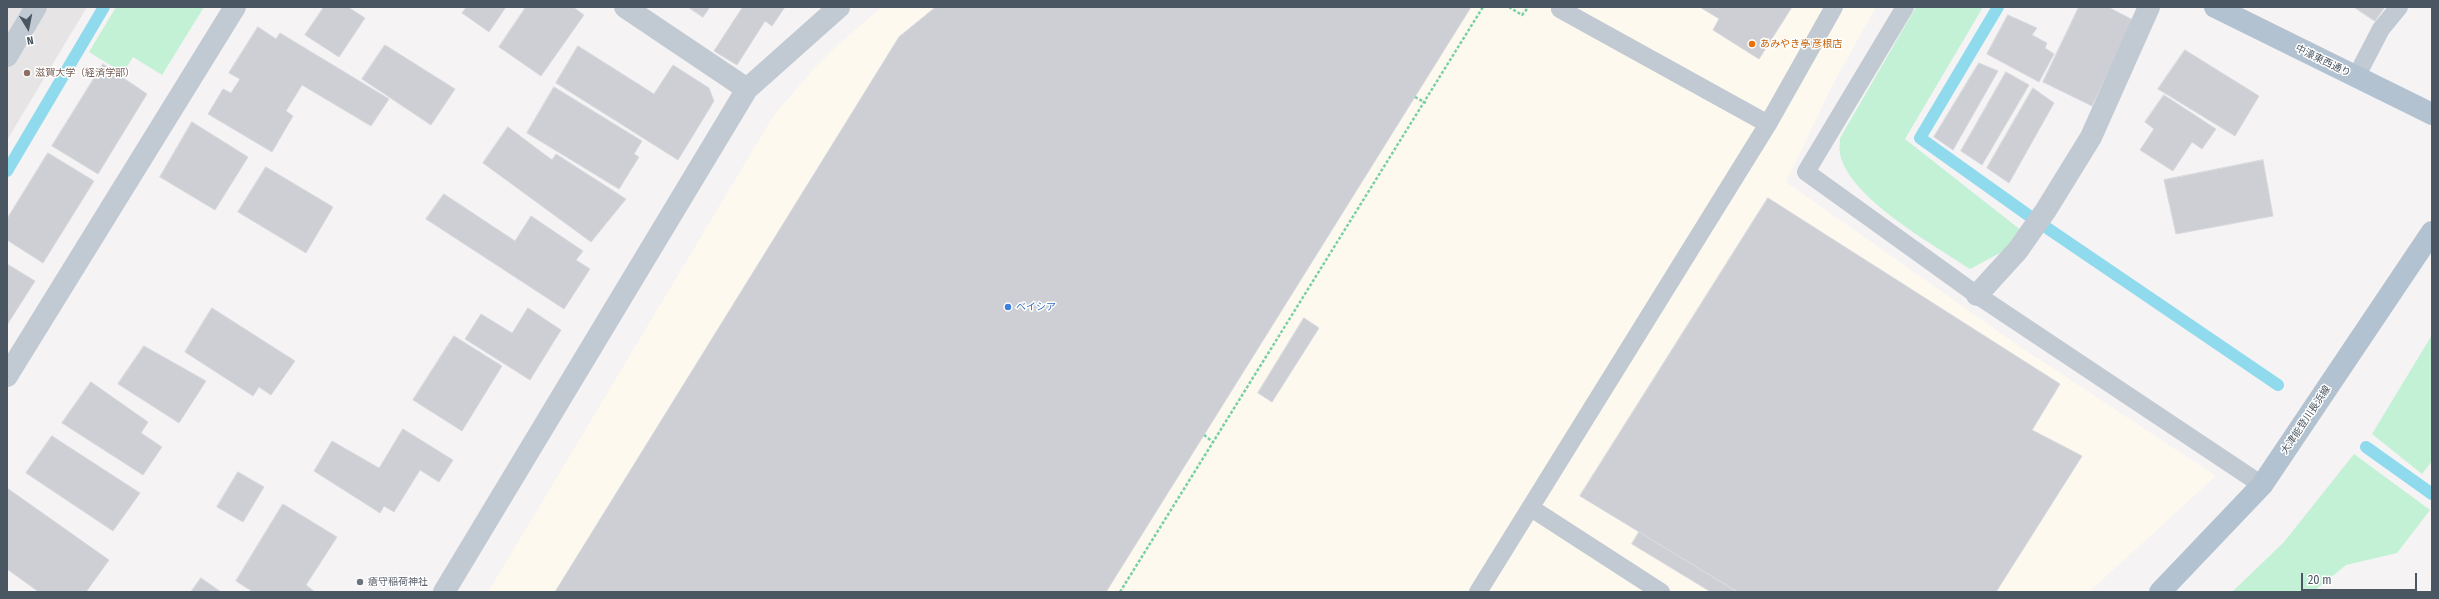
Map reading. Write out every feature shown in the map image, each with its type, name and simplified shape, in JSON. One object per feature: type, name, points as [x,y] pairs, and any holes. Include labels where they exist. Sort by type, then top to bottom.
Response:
[{"type":"main road","name":"中濠東西通り","points":[[2215,7],[2432,114]]},
{"type":"main road","name":"大津能登川長浜線","points":[[2160,592],[2262,485],[2432,232]]},
{"type":"street","points":[[7,56],[36,7]]},
{"type":"street","points":[[7,376],[235,7]]},
{"type":"street","points":[[625,7],[747,89]]},
{"type":"street","points":[[444,592],[747,89],[839,7]]},
{"type":"street","points":[[1977,295],[2018,250],[2046,210],[2090,137],[2150,7]]},
{"type":"lane","points":[[1561,7],[1560,9],[1768,124]]},
{"type":"lane","points":[[1478,592],[1768,124],[1834,7]]},
{"type":"lane","points":[[1905,7],[1806,172],[1977,295],[2262,485]]},
{"type":"lane","points":[[2356,77],[2381,29],[2399,7]]},
{"type":"lane","points":[[1531,508],[1661,592]]},
{"type":"path","points":[[1120,592],[1426,103],[1483,7]]},
{"type":"path","points":[[1509,7],[1522,15],[1527,9]]},
{"type":"path","points":[[1415,97],[1426,103]]},
{"type":"path","points":[[1204,436],[1213,442]]},
{"type":"shaded area","name":"滋賀大学（経済学部）","points":[[7,7],[87,7],[7,140]]},
{"type":"shaded area","points":[[882,7],[1876,7],[1832,86],[1786,182],[2019,346],[2216,476],[2089,592],[488,592],[774,115],[811,72],[841,42]]},
{"type":"green space","points":[[116,7],[204,7],[162,75],[133,57],[123,73],[89,52]]},
{"type":"green space","points":[[1916,7],[1983,7],[1905,139],[2022,231],[2011,247],[1970,269],[1915,234],[1876,203],[1859,187],[1847,171],[1840,154],[1840,138]]},
{"type":"green space","points":[[2432,335],[2432,461],[2422,474],[2372,434]]},
{"type":"green space","points":[[2354,454],[2430,510],[2397,553],[2346,565],[2313,592],[2232,592],[2284,542]]},
{"type":"building","points":[[324,7],[348,7],[365,18],[339,57],[305,35]]},
{"type":"building","points":[[467,7],[506,7],[489,32],[462,13]]},
{"type":"building","points":[[526,7],[573,7],[584,15],[541,76],[499,47]]},
{"type":"building","points":[[688,7],[710,7],[703,17]]},
{"type":"building","points":[[740,7],[785,7],[772,26],[765,21],[737,65],[714,51],[742,8]]},
{"type":"building","points":[[936,7],[1471,7],[1106,592],[555,592],[899,37]]},
{"type":"building","name":"あみやき亭 彦根店","points":[[1700,7],[1792,7],[1759,59],[1713,30],[1719,19]]},
{"type":"building","points":[[2079,7],[2108,7],[2133,20],[2092,106],[2043,82]]},
{"type":"building","points":[[2354,7],[2385,7],[2375,21]]},
{"type":"building","points":[[2008,15],[2037,28],[2032,35],[2047,43],[2045,48],[2054,54],[2039,82],[1987,54]]},
{"type":"building","points":[[258,27],[276,39],[280,33],[389,99],[371,126],[302,85],[286,111],[293,116],[272,152],[208,114],[223,89],[231,93],[240,79],[229,73]]},
{"type":"building","points":[[385,45],[455,89],[431,125],[362,79]]},
{"type":"building","points":[[578,46],[654,94],[673,65],[709,88],[714,101],[678,160],[556,83]]},
{"type":"building","points":[[2185,50],[2259,96],[2235,136],[2158,89]]},
{"type":"building","points":[[1979,63],[1998,71],[1953,150],[1934,137]]},
{"type":"building","points":[[103,64],[147,94],[98,174],[52,146]]},
{"type":"building","points":[[2006,72],[2029,85],[1982,165],[1961,151]]},
{"type":"building","points":[[554,87],[642,141],[634,154],[639,157],[619,189],[527,133]]},
{"type":"building","points":[[2033,88],[2054,103],[2009,183],[1987,168]]},
{"type":"building","points":[[2164,95],[2216,129],[2202,149],[2192,142],[2173,171],[2140,150],[2154,129],[2145,122]]},
{"type":"building","points":[[192,122],[248,157],[215,210],[160,177]]},
{"type":"building","points":[[508,127],[552,160],[556,154],[626,199],[591,242],[483,163]]},
{"type":"building","points":[[48,153],[94,181],[43,263],[7,240],[7,219]]},
{"type":"building","points":[[2263,160],[2273,216],[2176,234],[2164,180]]},
{"type":"building","points":[[266,167],[333,207],[306,253],[238,212]]},
{"type":"building","points":[[444,194],[515,241],[531,216],[583,251],[576,260],[590,269],[564,309],[426,219]]},
{"type":"building","points":[[1768,198],[2060,384],[2032,430],[2082,456],[1996,592],[1738,592],[1580,496]]},
{"type":"building","points":[[7,264],[35,281],[7,325]]},
{"type":"building","points":[[212,308],[295,361],[271,395],[259,387],[253,396],[185,352]]},
{"type":"building","points":[[528,308],[561,330],[530,380],[465,339],[481,314],[512,333]]},
{"type":"building","points":[[1304,318],[1319,328],[1272,402],[1258,393]]},
{"type":"building","points":[[454,336],[502,366],[462,431],[413,400]]},
{"type":"building","points":[[144,346],[206,381],[179,423],[118,384]]},
{"type":"building","points":[[91,382],[148,422],[141,433],[162,447],[143,475],[62,423]]},
{"type":"building","points":[[403,429],[453,460],[439,482],[420,470],[394,512],[384,506],[380,513],[314,471],[332,441],[379,468]]},
{"type":"building","points":[[52,436],[140,493],[113,531],[26,473]]},
{"type":"building","points":[[238,472],[264,487],[243,522],[217,507]]},
{"type":"building","points":[[7,488],[109,560],[86,592],[39,592],[7,569]]},
{"type":"building","points":[[283,504],[337,537],[306,585],[315,592],[253,592],[236,581]]},
{"type":"building","points":[[1639,532],[1737,592],[1711,592],[1632,544]]},
{"type":"building","points":[[201,578],[221,592],[191,592]]},
{"type":"waterway","points":[[7,171],[104,7]]},
{"type":"waterway","points":[[1998,7],[1920,138],[2028,215],[2278,385]]},
{"type":"waterway","points":[[2366,447],[2432,494]]},
{"type":"place","name":"あみやき亭 彦根店","points":[[1752,44]]},
{"type":"place","name":"滋賀大学（経済学部）","points":[[27,73]]},
{"type":"place","name":"ベイシア","points":[[1008,307]]},
{"type":"place","name":"瘡守稲荷神社","points":[[360,582]]}]
